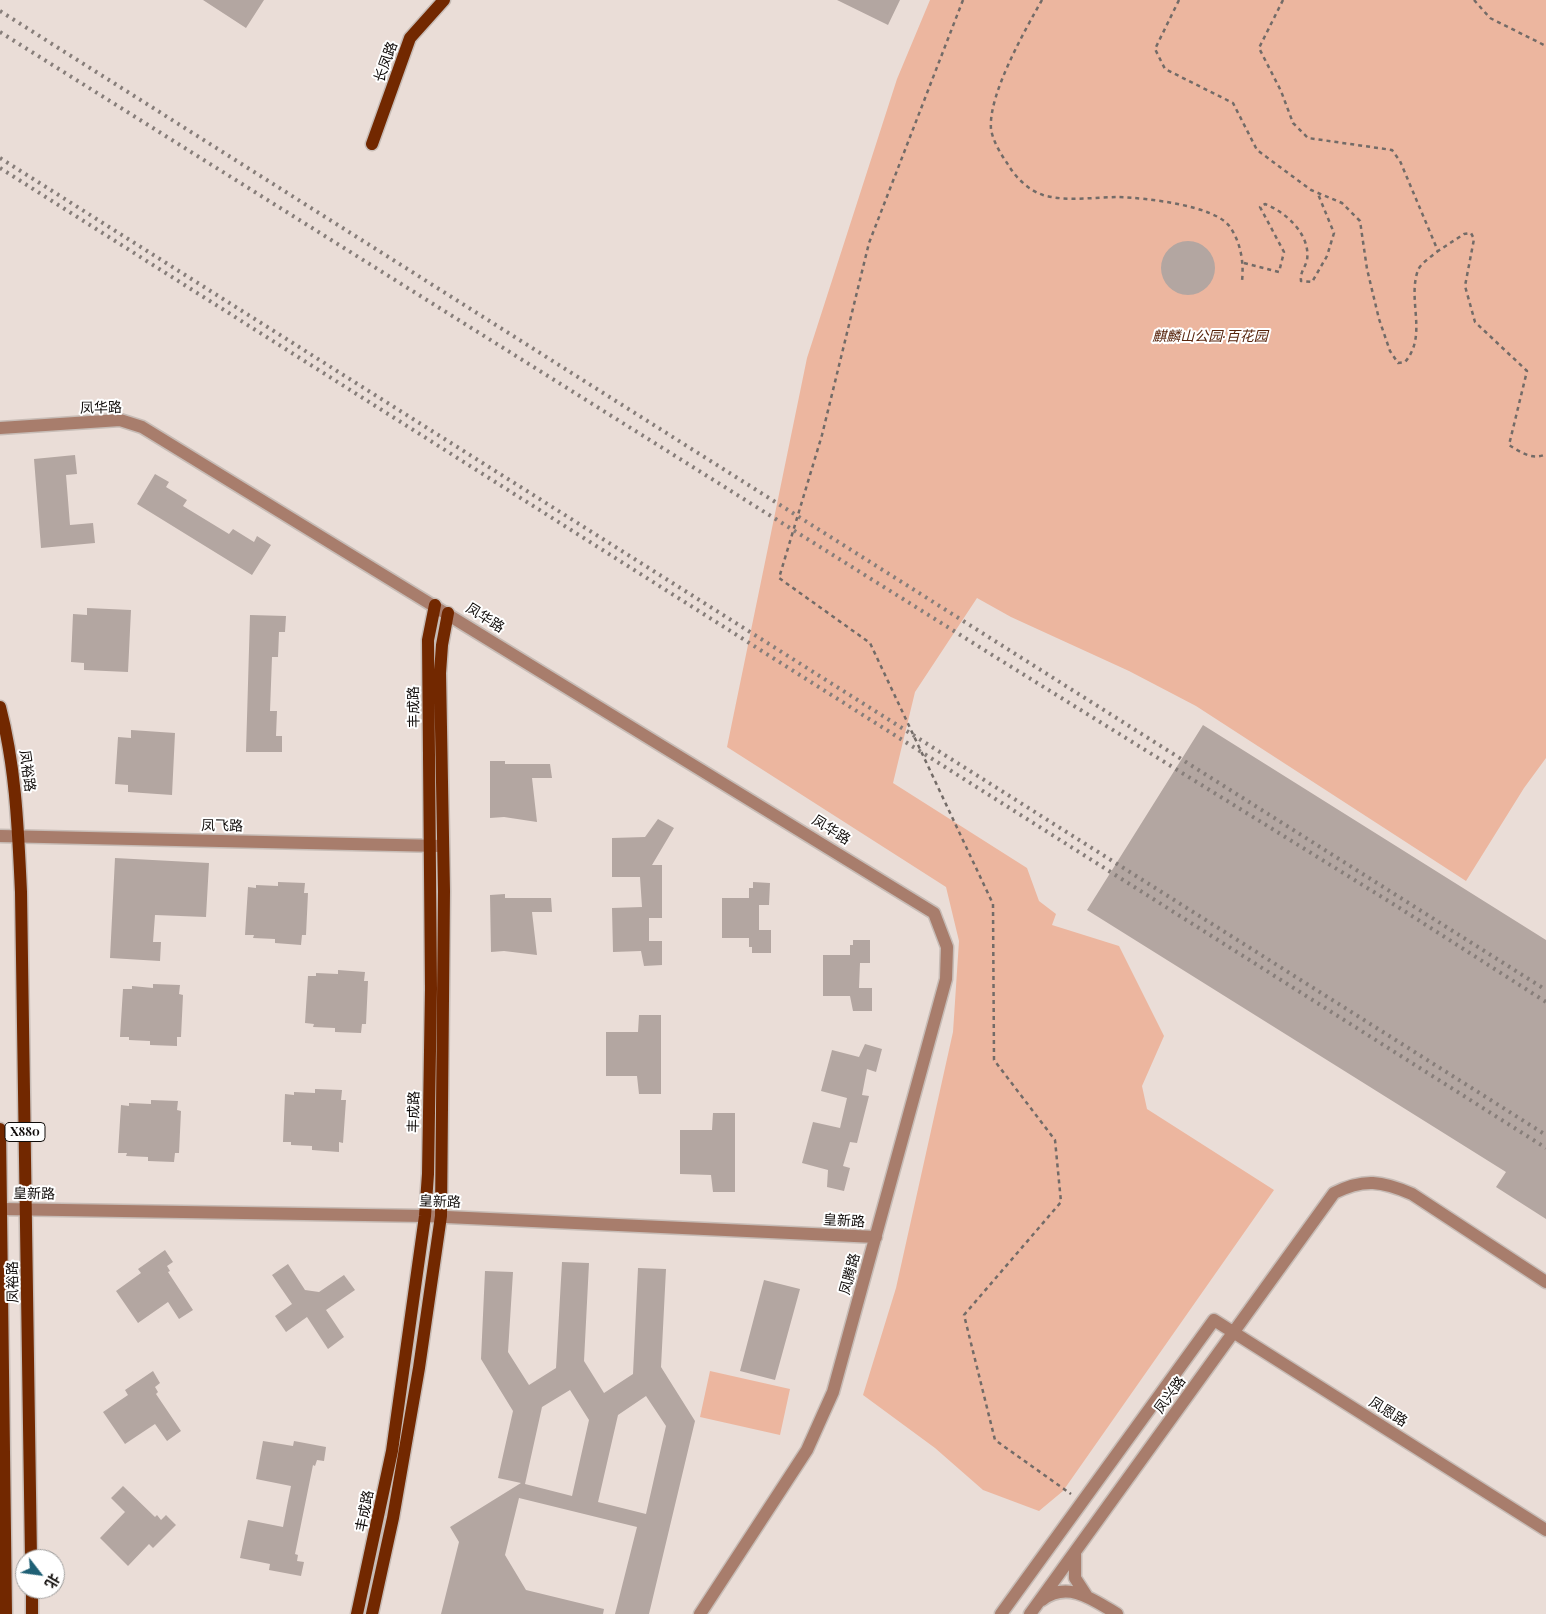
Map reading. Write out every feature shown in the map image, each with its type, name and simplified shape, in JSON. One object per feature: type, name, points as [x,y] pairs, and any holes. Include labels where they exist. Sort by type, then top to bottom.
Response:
[{"type":"main road","name":"长凤路","points":[[372,144],[410,38],[444,0]]},
{"type":"main road","name":"丰成路","points":[[372,1614],[393,1518],[419,1368],[441,1216],[437,846],[428,640],[435,605]]},
{"type":"main road","name":"丰成路","points":[[357,1614],[392,1451],[425,1216],[428,1174],[440,673],[442,645],[448,613]]},
{"type":"main road","name":"凤裕路","points":[[0,707],[11,761],[18,836],[27,1209],[31,1549]]},
{"type":"main road","name":"凤裕路","points":[[0,1129],[6,1614]]},
{"type":"main road","points":[[32,1599],[32,1614]]},
{"type":"street","name":"凤华路","points":[[0,428],[120,420],[142,426],[934,913]]},
{"type":"street","name":"凤飞路","points":[[0,836],[437,846]]},
{"type":"street","name":"凤腾路","points":[[700,1614],[796,1468],[817,1432],[837,1379],[946,979],[947,946],[934,913]]},
{"type":"street","name":"凤兴路","points":[[1030,1614],[1334,1193],[1352,1184],[1371,1182],[1406,1191],[1546,1282]]},
{"type":"street","name":"皇新路","points":[[2,1209],[441,1216],[876,1237]]},
{"type":"street","name":"凤兴路","points":[[1001,1614],[1214,1320]]},
{"type":"street","name":"凤恩路","points":[[1214,1320],[1546,1530]]},
{"type":"street","points":[[1076,1551],[1074,1560],[1075,1578],[1086,1595]]},
{"type":"street","points":[[1039,1602],[1057,1592],[1077,1592],[1086,1595],[1117,1614]]},
{"type":"path","points":[[963,0],[868,243],[822,435],[779,578],[870,643],[993,904],[994,1060],[1055,1140],[1062,1202],[964,1315],[996,1440],[1082,1502]]},
{"type":"path","points":[[1042,0],[1012,59],[992,112],[991,130],[999,150],[1010,168],[1028,188],[1044,195],[1061,198],[1146,198],[1207,212],[1229,226],[1244,263],[1242,281]]},
{"type":"path","points":[[1179,0],[1155,49],[1165,69],[1233,103],[1257,150],[1318,192],[1342,203],[1360,221],[1367,270],[1379,319],[1390,351],[1398,363],[1405,362],[1412,354],[1416,338],[1416,287],[1419,269],[1438,251],[1464,234],[1471,233],[1474,239],[1465,286],[1475,322],[1527,371],[1509,445],[1524,455],[1542,456],[1546,454]]},
{"type":"path","points":[[1283,0],[1258,48],[1281,90],[1293,124],[1308,138],[1392,150],[1400,161],[1438,251]]},
{"type":"path","points":[[1474,0],[1490,18],[1546,46]]},
{"type":"path","points":[[1244,263],[1279,272],[1284,252],[1262,215],[1260,207],[1265,204],[1273,207],[1300,231],[1306,244],[1307,260],[1300,272],[1301,282],[1312,282],[1326,256],[1334,234],[1318,192]]},
{"type":"green space","name":"麒麟山公园·百花园","points":[[930,0],[1546,0],[1546,758],[1524,788],[1466,881],[1196,706],[1129,671],[1011,617],[977,598],[915,692],[893,783],[1027,868],[1039,901],[1056,914],[1052,925],[1119,946],[1164,1036],[1142,1086],[1147,1109],[1274,1190],[1063,1491],[1039,1511],[983,1490],[935,1448],[863,1395],[896,1288],[953,1032],[959,941],[946,887],[727,747],[807,358],[897,79]]},
{"type":"green space","points":[[710,1371],[790,1389],[780,1435],[700,1417]]},
{"type":"building","points":[[203,0],[264,0],[246,28]]},
{"type":"building","points":[[837,0],[900,0],[888,25]]},
{"type":"building","points":[[1188,241],[1198,243],[1207,249],[1213,258],[1215,268],[1213,278],[1207,287],[1198,293],[1188,295],[1178,293],[1169,287],[1163,278],[1161,268],[1163,258],[1169,249],[1178,243]]},
{"type":"building","points":[[75,455],[77,474],[66,475],[70,525],[93,523],[95,543],[41,548],[34,459]]},
{"type":"building","points":[[155,474],[169,482],[166,487],[187,500],[183,506],[229,534],[233,529],[254,542],[257,536],[271,545],[252,575],[137,504]]},
{"type":"building","points":[[87,608],[131,610],[128,672],[84,670],[84,663],[71,662],[73,614],[87,615]]},
{"type":"building","points":[[250,615],[286,616],[285,632],[279,632],[278,657],[272,657],[270,711],[277,711],[276,736],[282,736],[282,752],[246,752]]},
{"type":"building","points":[[1203,725],[1546,940],[1546,1219],[1496,1187],[1506,1172],[1087,910]]},
{"type":"building","points":[[131,730],[175,733],[172,795],[128,792],[128,785],[115,784],[118,737],[131,738]]},
{"type":"building","points":[[490,761],[505,761],[505,764],[550,764],[552,778],[532,778],[537,822],[504,817],[490,818]]},
{"type":"building","points":[[658,819],[674,828],[652,865],[662,865],[662,918],[649,918],[649,941],[662,941],[662,965],[644,966],[641,951],[613,952],[612,908],[642,907],[640,877],[612,877],[612,838],[645,837]]},
{"type":"building","points":[[115,858],[209,863],[206,917],[155,915],[153,942],[161,942],[160,961],[110,958]]},
{"type":"building","points":[[278,882],[305,883],[304,893],[308,893],[306,935],[302,935],[301,945],[275,943],[275,939],[253,938],[254,935],[245,935],[248,887],[256,888],[256,885],[278,886]]},
{"type":"building","points":[[753,882],[770,883],[769,905],[759,905],[759,930],[771,930],[771,953],[752,953],[752,947],[749,947],[749,938],[722,938],[722,898],[749,898],[749,888],[753,888]]},
{"type":"building","points":[[505,894],[505,898],[551,898],[552,912],[532,912],[537,955],[504,951],[491,952],[490,895]]},
{"type":"building","points":[[853,940],[870,940],[870,963],[860,963],[859,988],[872,988],[872,1011],[853,1011],[850,996],[823,996],[823,955],[850,955],[850,945],[853,945]]},
{"type":"building","points":[[338,970],[365,972],[364,981],[368,981],[366,1024],[362,1024],[361,1033],[335,1032],[335,1028],[313,1027],[314,1024],[305,1023],[308,976],[316,976],[316,973],[338,974]]},
{"type":"building","points":[[153,984],[180,985],[179,994],[183,995],[181,1037],[177,1037],[177,1046],[150,1045],[150,1041],[129,1040],[129,1037],[120,1037],[123,989],[132,989],[132,986],[153,988]]},
{"type":"building","points":[[639,1015],[661,1015],[661,1094],[639,1094],[637,1076],[606,1076],[606,1032],[638,1032]]},
{"type":"building","points":[[865,1044],[882,1049],[876,1072],[867,1069],[862,1095],[869,1096],[857,1143],[850,1142],[843,1166],[850,1168],[844,1191],[827,1187],[828,1170],[802,1163],[813,1122],[840,1128],[847,1098],[821,1091],[832,1050],[859,1057]]},
{"type":"building","points":[[315,1089],[342,1090],[341,1100],[346,1100],[343,1143],[339,1142],[339,1152],[312,1150],[312,1146],[291,1145],[291,1142],[283,1142],[285,1094],[294,1095],[294,1092],[315,1093]]},
{"type":"building","points":[[151,1100],[178,1101],[177,1110],[181,1111],[179,1153],[175,1153],[174,1162],[148,1161],[148,1157],[126,1156],[127,1153],[118,1153],[121,1105],[129,1106],[129,1103],[151,1104]]},
{"type":"building","points":[[713,1113],[735,1113],[735,1192],[713,1192],[711,1175],[680,1174],[680,1130],[712,1130]]},
{"type":"building","points":[[165,1250],[173,1262],[167,1266],[170,1271],[168,1272],[193,1310],[179,1319],[168,1302],[138,1323],[116,1291],[141,1273],[138,1269]]},
{"type":"building","points":[[562,1262],[589,1263],[584,1361],[604,1393],[633,1374],[638,1268],[666,1269],[661,1367],[695,1421],[649,1614],[615,1614],[637,1527],[519,1498],[505,1555],[526,1590],[604,1609],[603,1614],[441,1614],[459,1542],[450,1527],[521,1483],[498,1478],[513,1411],[481,1359],[485,1271],[513,1272],[508,1352],[529,1385],[556,1368]],"holes":[[[570,1390],[589,1420],[572,1496],[525,1484],[542,1407]],[[646,1396],[666,1426],[646,1514],[598,1502],[618,1415]]]},
{"type":"building","points":[[288,1264],[305,1290],[319,1292],[344,1275],[355,1290],[326,1310],[344,1337],[328,1349],[307,1317],[286,1332],[275,1316],[292,1304],[272,1275]]},
{"type":"building","points":[[764,1280],[800,1289],[775,1380],[740,1371]]},
{"type":"building","points":[[153,1371],[160,1383],[155,1387],[158,1392],[156,1394],[181,1431],[167,1441],[155,1424],[125,1444],[103,1412],[128,1395],[125,1390]]},
{"type":"building","points":[[263,1441],[293,1446],[294,1441],[326,1447],[324,1461],[317,1460],[315,1466],[313,1465],[295,1554],[298,1555],[297,1561],[304,1562],[301,1576],[269,1570],[270,1564],[240,1558],[248,1520],[283,1527],[291,1486],[256,1479]]},
{"type":"building","points":[[123,1486],[155,1517],[157,1515],[161,1520],[166,1515],[176,1525],[153,1548],[149,1544],[128,1566],[100,1538],[125,1512],[111,1498]]},
{"type":"railway","points":[[0,11],[1546,990]]},
{"type":"railway","points":[[0,32],[997,658],[1398,907],[1546,1002]]},
{"type":"railway","points":[[0,158],[1546,1135]]},
{"type":"railway","points":[[0,168],[1546,1148]]}]
